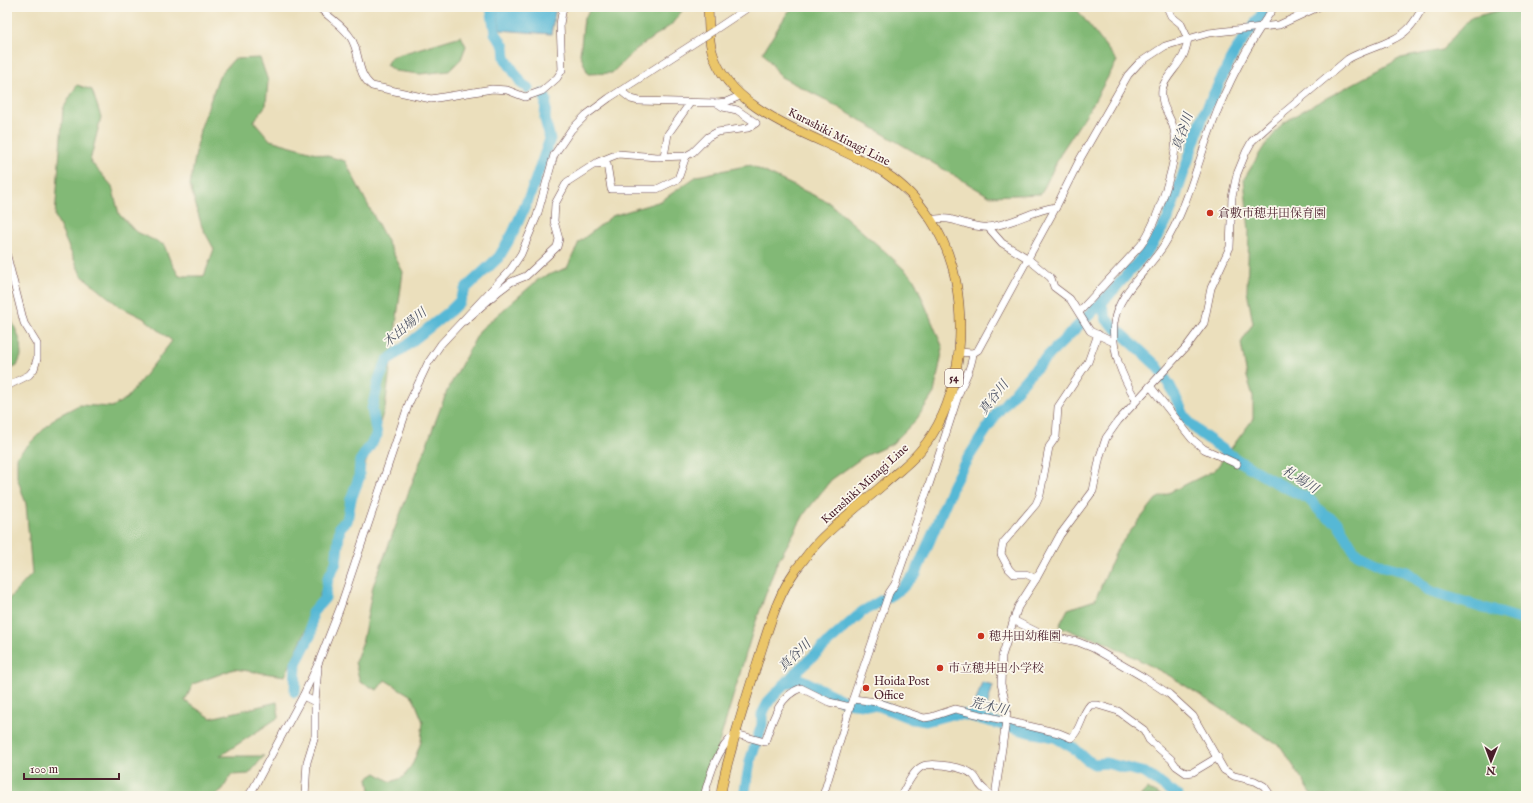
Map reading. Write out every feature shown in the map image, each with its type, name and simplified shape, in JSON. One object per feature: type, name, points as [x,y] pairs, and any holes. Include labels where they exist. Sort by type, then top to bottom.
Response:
[{"type":"main road","name":"Kurashiki Minagi Line","points":[[708,7],[709,40],[712,54],[726,80],[740,96],[763,112],[858,157],[887,174],[919,202],[931,220],[946,249],[956,282],[958,308],[958,352],[945,413],[920,451],[819,541],[793,574],[777,603],[740,735],[721,796]]},
{"type":"street","points":[[319,7],[351,38],[361,73],[365,81],[372,86],[430,99],[492,89],[507,90],[525,97],[542,91],[557,78],[562,70],[560,24],[563,7]]},
{"type":"street","points":[[248,796],[303,696],[318,664],[340,608],[409,403],[428,363],[455,328],[511,269],[521,254],[536,216],[554,156],[563,141],[586,115],[749,7]]},
{"type":"street","points":[[1079,312],[1141,245],[1149,233],[1164,196],[1176,143],[1174,130],[1163,106],[1162,88],[1184,54],[1188,39],[1181,24],[1171,16],[1167,7]]},
{"type":"street","points":[[1136,400],[1122,375],[1114,342],[1116,314],[1126,293],[1163,247],[1172,233],[1195,174],[1212,123],[1231,80],[1257,28],[1274,7]]},
{"type":"street","points":[[958,352],[973,353],[978,350],[1056,207],[1080,159],[1128,75],[1139,63],[1165,46],[1209,33],[1279,25],[1291,21],[1318,7]]},
{"type":"street","points":[[995,796],[1007,708],[1001,684],[1002,656],[1018,607],[1036,579],[1060,535],[1093,491],[1100,456],[1106,438],[1136,400],[1187,346],[1204,323],[1211,288],[1230,247],[1232,197],[1237,174],[1246,152],[1252,141],[1326,75],[1359,52],[1392,40],[1406,31],[1422,7]]},
{"type":"street","points":[[621,91],[630,99],[639,101],[718,103],[740,96]]},
{"type":"street","points":[[664,156],[668,134],[690,103]]},
{"type":"street","points":[[455,328],[472,316],[511,282],[526,276],[557,247],[559,239],[554,221],[555,204],[567,182],[593,165],[618,154],[686,156],[693,152],[708,137],[716,132],[748,128],[756,123],[737,110],[724,107],[718,103]]},
{"type":"street","points":[[593,165],[607,164],[611,189],[657,188],[678,179],[686,156]]},
{"type":"street","points":[[931,220],[942,217],[988,227],[1012,222],[1041,209],[1056,207]]},
{"type":"street","points":[[988,227],[1002,243],[1027,258],[1051,278],[1054,287],[1070,299],[1090,331],[1114,342]]},
{"type":"street","points":[[7,256],[24,324],[37,344],[37,359],[34,369],[29,375],[7,386]]},
{"type":"street","points":[[1036,579],[1026,574],[1014,574],[1009,569],[1001,554],[1003,543],[1036,504],[1040,494],[1049,447],[1056,437],[1058,407],[1088,362],[1098,334]]},
{"type":"street","points":[[823,796],[851,703],[889,593],[895,584],[950,425],[958,394],[973,364],[973,353]]},
{"type":"street","points":[[1150,386],[1192,439],[1204,449],[1237,464]]},
{"type":"street","points":[[1013,620],[1043,635],[1078,642],[1092,648],[1143,677],[1169,694],[1193,716],[1218,757],[1224,770],[1234,776],[1255,781],[1264,786],[1271,796]]},
{"type":"street","points":[[305,796],[307,762],[315,736],[315,702],[318,664]]},
{"type":"street","points":[[704,796],[714,764],[728,740],[740,735],[765,742],[772,719],[781,703],[794,690],[800,688],[828,702],[877,702],[924,718],[955,709],[1006,724],[1059,733],[1071,738],[1076,734],[1084,711],[1090,705],[1098,705],[1118,712],[1144,730],[1149,740],[1171,759],[1176,766],[1186,773],[1193,772],[1218,757]]},
{"type":"street","points":[[303,696],[315,702]]},
{"type":"street","points":[[901,796],[916,771],[922,766],[928,765],[948,766],[967,770],[974,775],[980,786],[991,796]]},
{"type":"green space","points":[[592,7],[685,7],[671,25],[635,50],[612,73],[588,74],[580,54],[584,18]]},
{"type":"green space","points":[[796,7],[893,7],[931,9],[933,7],[1075,7],[1117,61],[1091,107],[1062,151],[1041,194],[989,196],[826,100],[781,77],[763,52],[788,12]]},
{"type":"green space","points":[[1508,8],[1526,11],[1526,796],[1313,796],[1281,747],[1170,676],[1101,640],[1078,634],[1059,626],[1068,609],[1095,600],[1118,547],[1156,499],[1215,470],[1253,419],[1253,396],[1247,377],[1241,343],[1253,323],[1247,291],[1249,231],[1244,179],[1263,148],[1282,124],[1304,110],[1401,58],[1442,50],[1470,18]]},
{"type":"green space","points":[[461,36],[466,46],[461,59],[449,71],[420,74],[395,71],[386,65],[391,57]]},
{"type":"green space","points":[[260,58],[268,81],[266,105],[254,121],[270,140],[345,161],[403,272],[385,408],[313,614],[285,676],[234,669],[193,684],[185,701],[211,718],[277,702],[279,717],[220,756],[264,756],[249,774],[231,775],[223,789],[214,796],[7,796],[7,601],[32,574],[26,504],[17,477],[17,456],[56,417],[79,405],[112,407],[127,398],[172,341],[145,319],[119,306],[81,275],[55,216],[63,109],[77,85],[92,90],[101,117],[90,161],[112,186],[119,214],[135,231],[164,245],[179,276],[204,276],[214,249],[202,227],[190,185],[200,130],[219,76],[234,59]]},
{"type":"green space","points":[[750,165],[828,202],[888,254],[914,279],[943,348],[934,393],[916,420],[892,444],[863,457],[831,480],[805,513],[776,565],[754,627],[716,753],[703,786],[701,796],[371,796],[368,778],[376,773],[391,782],[404,777],[413,763],[421,742],[423,722],[413,697],[385,680],[377,690],[360,682],[355,662],[362,644],[373,586],[447,391],[480,330],[540,278],[567,268],[579,242],[612,216],[661,201],[697,176]]},
{"type":"green space","points":[[7,321],[13,323],[20,340],[21,356],[17,366],[7,371]]},
{"type":"green space","points":[[1147,789],[1161,796],[1140,796]]},
{"type":"water","points":[[496,7],[556,7],[551,34],[500,30]]},
{"type":"water","points":[[982,682],[993,685],[987,707],[975,704]]},
{"type":"waterway","name":"木出場川","points":[[491,7],[495,33],[504,46],[505,58],[522,84],[528,88]]},
{"type":"waterway","name":"真谷川","points":[[744,796],[750,761],[762,725],[762,714],[769,701],[798,670],[862,612],[901,589],[916,573],[953,485],[963,466],[997,413],[1031,373],[1110,294],[1150,248],[1168,219],[1203,116],[1234,53],[1267,7]]},
{"type":"waterway","name":"木出場川","points":[[295,692],[296,663],[311,634],[312,613],[325,598],[328,578],[336,563],[340,526],[347,521],[351,499],[359,478],[360,461],[377,435],[372,409],[379,379],[387,361],[450,311],[459,302],[466,288],[499,257],[513,233],[530,195],[550,139],[545,119],[546,99],[543,94]]},
{"type":"waterway","name":"札場川","points":[[1101,303],[1107,320],[1157,366],[1170,386],[1186,419],[1200,433],[1236,459],[1269,479],[1309,499],[1322,513],[1338,523],[1355,552],[1384,566],[1407,572],[1431,592],[1520,619],[1526,619]]},
{"type":"waterway","name":"荒木川","points":[[786,684],[802,680],[846,702],[879,706],[912,719],[926,721],[952,714],[966,715],[1025,731],[1055,737],[1075,749],[1094,764],[1106,763],[1145,773],[1178,796]]},
{"type":"place","name":"倉敷市穂井田保育園","points":[[1210,213]]},
{"type":"place","name":"穂井田幼稚園","points":[[981,636]]},
{"type":"place","name":"市立穂井田小学校","points":[[940,668]]},
{"type":"place","name":"Hoida Post Office","points":[[866,688]]}]
